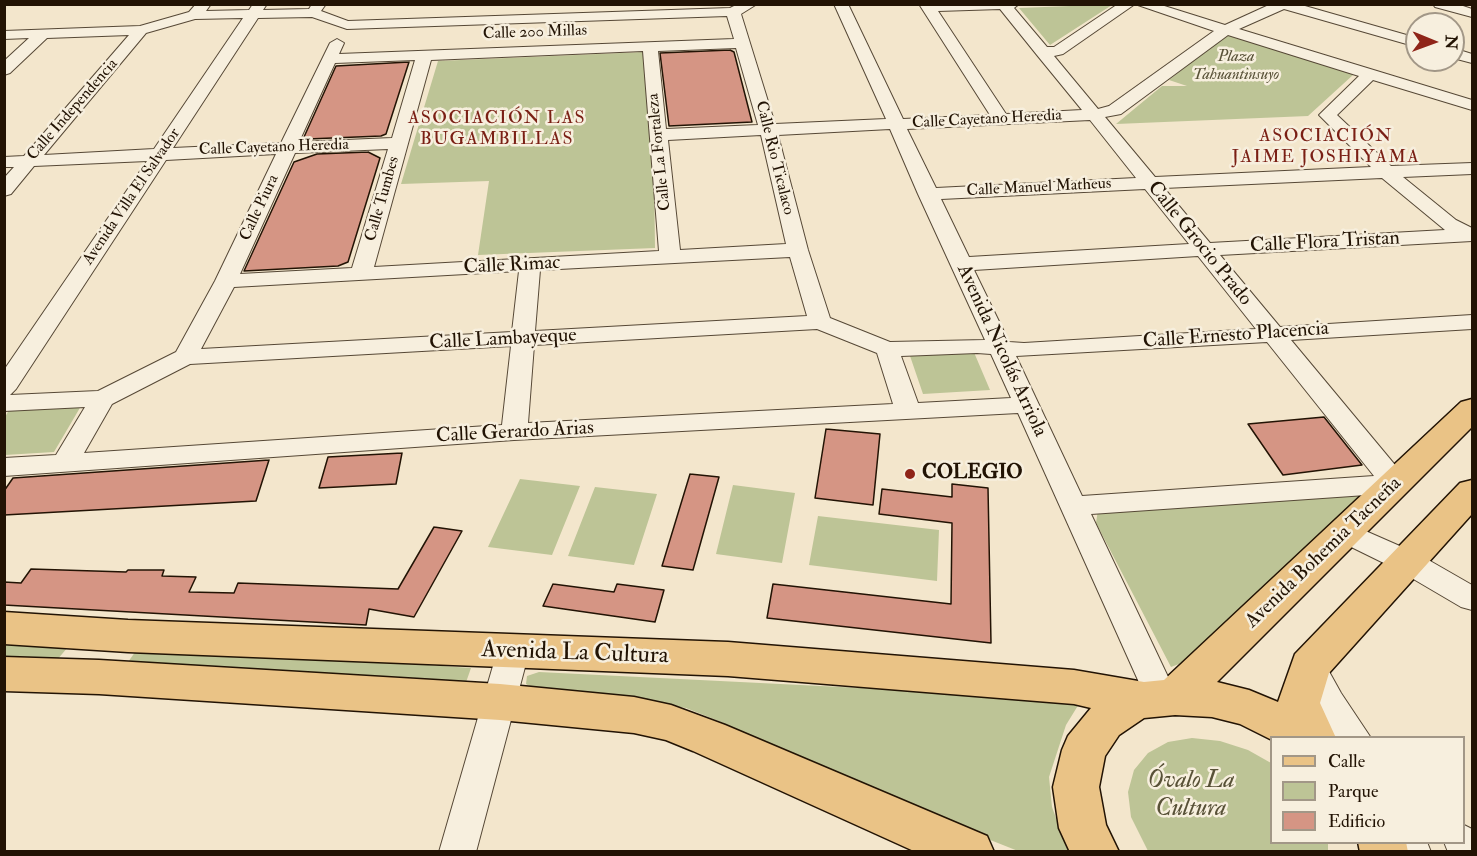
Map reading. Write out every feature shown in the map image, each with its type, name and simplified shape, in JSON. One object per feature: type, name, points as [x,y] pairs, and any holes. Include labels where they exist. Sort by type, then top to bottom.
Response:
[{"type":"main road","name":"Avenida Bohemia Tacneña","points":[[1160,698],[1345,532],[1473,409]]},
{"type":"main road","points":[[1313,736],[1299,703],[1310,666],[1473,492]]},
{"type":"main road","name":"Avenida La Cultura","points":[[4,628],[128,636],[728,659],[1074,687],[1160,698]]},
{"type":"main road","points":[[99,677],[128,636]]},
{"type":"main road","points":[[4,674],[99,677],[500,702],[597,710],[671,723],[970,852]]},
{"type":"main road","points":[[1095,852],[1083,828],[1076,786],[1084,750],[1104,722],[1129,705],[1160,698],[1212,699],[1249,708],[1285,725],[1299,736]]},
{"type":"street","points":[[4,35],[141,30],[199,10],[316,9],[347,25],[551,28],[732,12],[750,4]]},
{"type":"street","name":"Avenida Nicolás Arriola","points":[[841,4],[1160,698]]},
{"type":"street","points":[[927,6],[1012,4]]},
{"type":"street","points":[[1042,52],[1058,51],[1128,4]]},
{"type":"street","points":[[1142,4],[1473,105]]},
{"type":"street","points":[[1311,4],[1405,31]]},
{"type":"street","points":[[1440,4],[1473,13]]},
{"type":"street","name":"Calle Grocio Prado","points":[[1004,5],[1395,484]]},
{"type":"street","points":[[1283,5],[1405,40]]},
{"type":"street","name":"Calle Cayetano Heredia","points":[[658,135],[1094,115],[1115,110],[1225,30],[1283,5]]},
{"type":"street","points":[[927,6],[1001,119]]},
{"type":"street","name":"Avenida Villa El Salvador","points":[[4,389],[257,9]]},
{"type":"street","name":"Calle Rio Ticalaco","points":[[732,12],[768,129],[798,250],[820,322]]},
{"type":"street","name":"Calle Piura","points":[[185,357],[226,281],[347,25]]},
{"type":"street","name":"Calle 200 Millas","points":[[329,59],[424,56],[551,28],[650,47],[743,43]]},
{"type":"street","name":"Calle Independencia","points":[[4,190],[141,30]]},
{"type":"street","points":[[4,70],[42,34]]},
{"type":"street","name":"Calle La Fortaleza","points":[[650,47],[670,257]]},
{"type":"street","name":"Calle Tumbes","points":[[361,274],[424,56]]},
{"type":"street","points":[[1370,74],[1327,115],[1386,172],[1449,224],[1472,235]]},
{"type":"street","name":"Calle Cayetano Heredia","points":[[4,162],[399,143]]},
{"type":"street","name":"Calle Manuel Matheus","points":[[928,194],[1473,168]]},
{"type":"street","name":"Calle Flora Tristan","points":[[961,264],[1472,235]]},
{"type":"street","name":"Calle Rimac","points":[[226,281],[798,250]]},
{"type":"street","points":[[514,432],[530,265]]},
{"type":"street","points":[[820,322],[887,349],[908,411]]},
{"type":"street","name":"Calle Lambayeque","points":[[185,357],[820,322]]},
{"type":"street","name":"Calle Ernesto Placencia","points":[[887,349],[976,346],[1024,350],[1473,322]]},
{"type":"street","points":[[4,403],[103,399],[185,357]]},
{"type":"street","points":[[65,462],[103,399]]},
{"type":"street","name":"Calle Gerardo Arias","points":[[4,467],[514,432],[1026,405]]},
{"type":"street","points":[[1073,506],[1395,484]]},
{"type":"street","points":[[1345,532],[1408,562],[1473,599]]},
{"type":"street","points":[[457,852],[513,652]]},
{"type":"street","points":[[1310,666],[1329,703],[1353,736]]},
{"type":"green space","points":[[1112,5],[1050,45],[1019,8]]},
{"type":"green space","name":"Plaza Tahuantinsuyo","points":[[1231,35],[1350,71],[1353,75],[1308,116],[1116,124],[1162,86],[1187,86],[1169,80],[1224,36]]},
{"type":"green space","points":[[644,52],[654,173],[655,248],[478,255],[489,181],[401,184],[438,61]]},
{"type":"green space","points":[[973,350],[990,390],[923,394],[909,353]]},
{"type":"green space","points":[[81,406],[54,452],[5,455],[5,417],[9,410]]},
{"type":"green space","points":[[520,479],[580,486],[552,555],[488,547]]},
{"type":"green space","points":[[733,485],[795,493],[782,563],[716,554]]},
{"type":"green space","points":[[595,487],[657,494],[634,565],[568,556]]},
{"type":"green space","points":[[1354,488],[1368,496],[1190,660],[1171,667],[1096,523],[1098,510]]},
{"type":"green space","points":[[818,516],[939,530],[937,581],[809,565]]},
{"type":"green space","points":[[4,636],[73,641],[57,660],[5,656]]},
{"type":"green space","points":[[140,645],[471,668],[464,688],[126,665]]},
{"type":"green space","points":[[539,672],[1082,699],[1066,725],[1049,777],[1052,807],[1068,851],[1018,851],[852,785],[721,722],[686,708],[536,690],[526,684],[527,676]]},
{"type":"green space","name":"Óvalo La Cultura","points":[[1192,738],[1220,741],[1248,750],[1270,762],[1270,844],[1328,844],[1328,851],[1148,851],[1131,817],[1128,792],[1134,770],[1148,753],[1168,742]]},
{"type":"building","points":[[730,50],[734,52],[752,122],[669,126],[660,53]]},
{"type":"building","points":[[409,62],[386,134],[308,139],[304,137],[336,66]]},
{"type":"building","points":[[368,152],[380,158],[348,262],[338,266],[244,271],[294,162],[317,154]]},
{"type":"building","points":[[1324,417],[1362,465],[1283,475],[1248,424]]},
{"type":"building","points":[[826,429],[880,434],[873,505],[815,498]]},
{"type":"building","points":[[402,453],[396,484],[319,488],[328,457]]},
{"type":"building","points":[[269,460],[256,501],[4,515],[4,491],[13,478]]},
{"type":"building","points":[[690,474],[719,477],[693,570],[662,566]]},
{"type":"building","points":[[952,484],[988,488],[991,643],[767,618],[773,584],[951,604],[952,523],[879,514],[882,489],[952,497]]},
{"type":"building","points":[[434,527],[462,531],[414,617],[369,609],[366,625],[4,605],[4,582],[21,583],[31,569],[126,572],[128,570],[164,570],[162,576],[196,577],[189,592],[234,593],[238,583],[398,589]]},
{"type":"building","points":[[553,584],[614,592],[617,584],[664,590],[655,622],[543,606]]},
{"type":"place","name":"COLEGIO","points":[[910,474]]},
{"type":"district","name":"ASOCIACIÓN LAS BUGAMBILLAS","points":[[497,129]]},
{"type":"district","name":"ASOCIACIÓN JAIME JOSHIYAMA","points":[[1326,147]]}]
